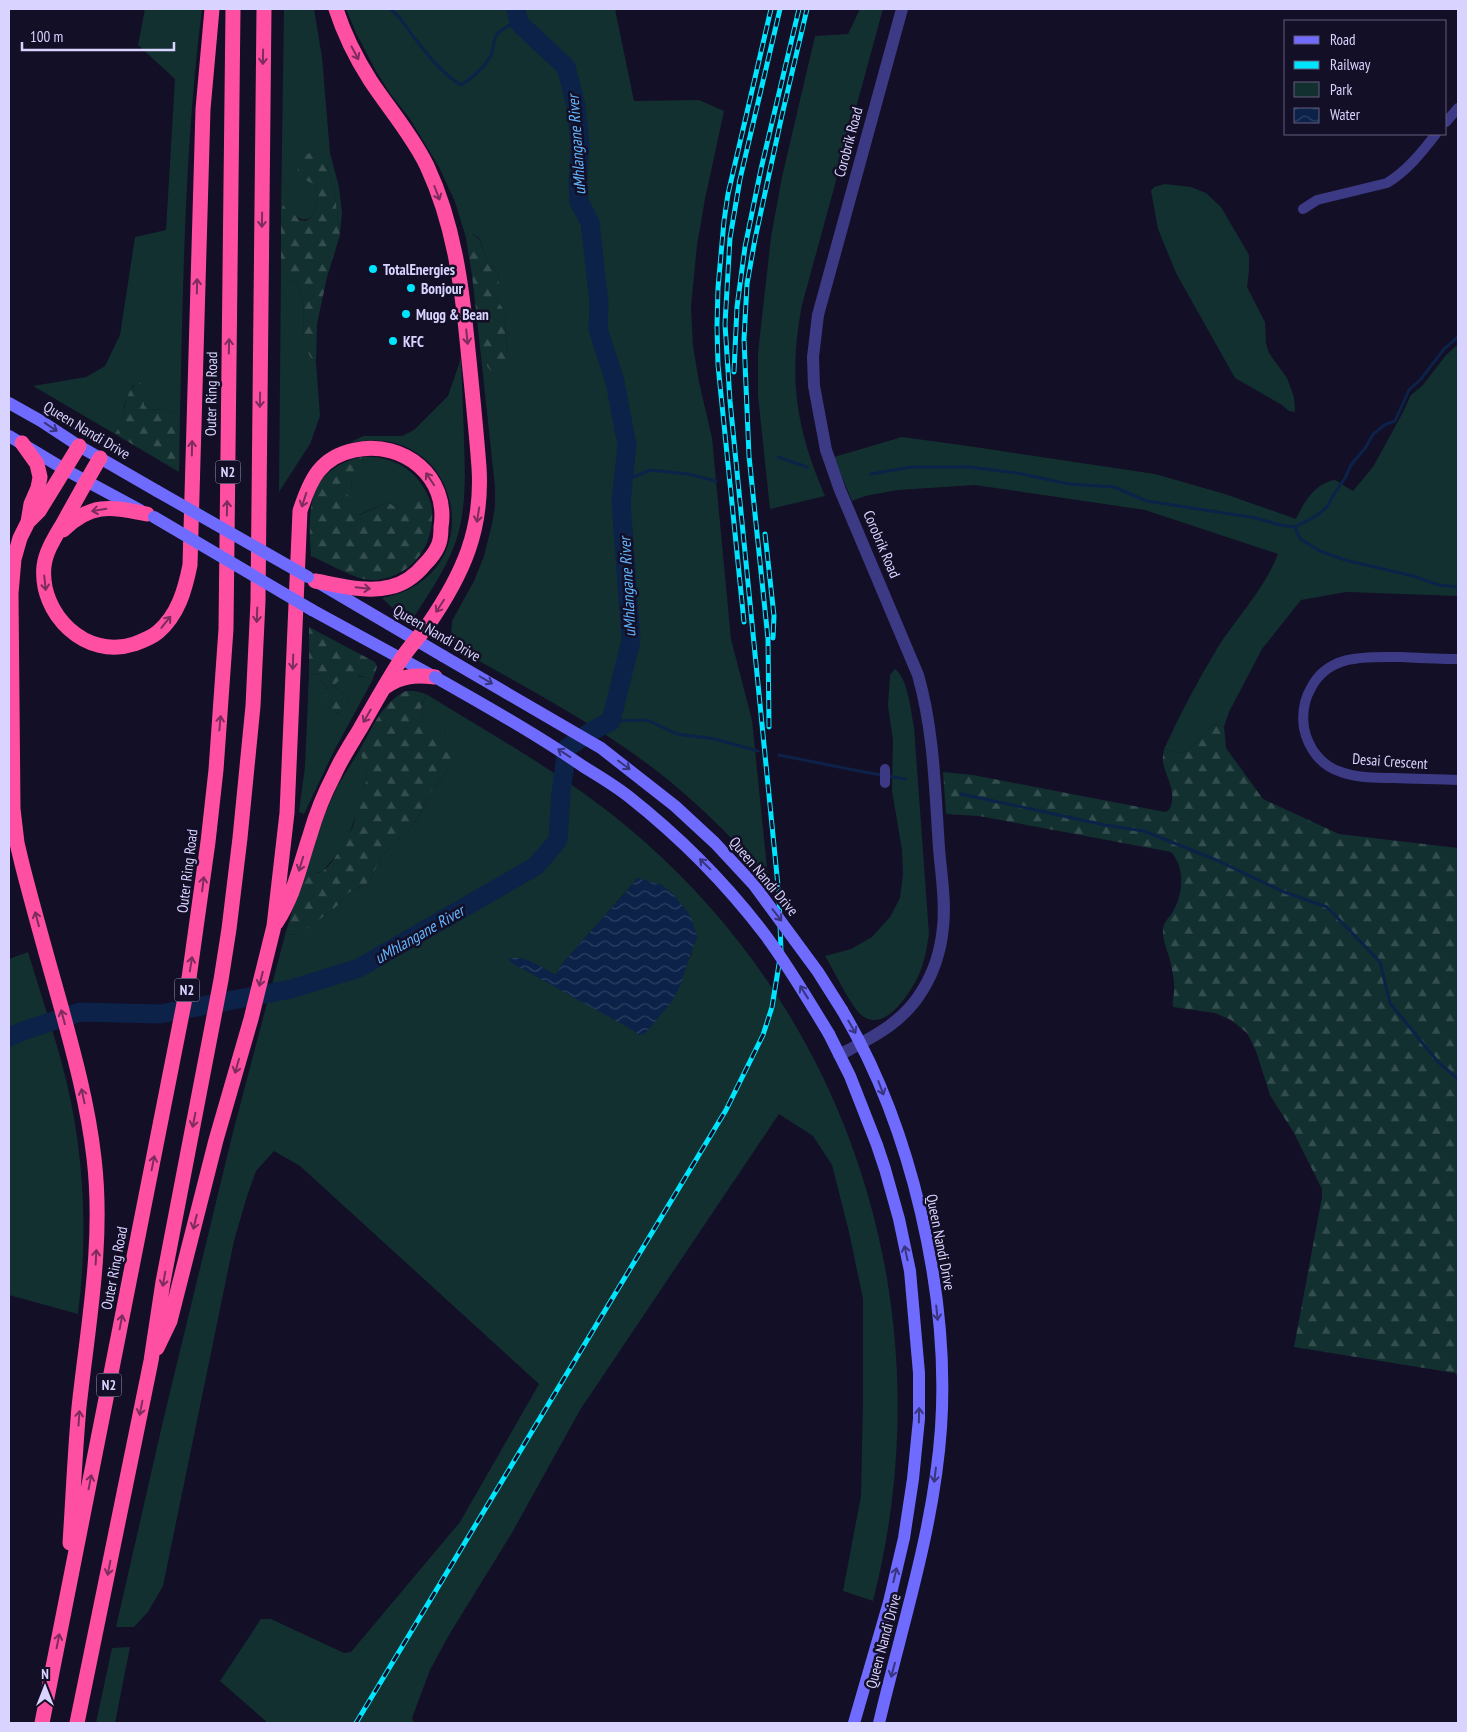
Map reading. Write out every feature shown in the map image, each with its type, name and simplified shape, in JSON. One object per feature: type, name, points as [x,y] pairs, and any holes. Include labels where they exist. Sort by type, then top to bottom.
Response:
[{"type":"highway","points":[[100,458],[47,554],[44,565],[44,580],[46,594],[58,618],[68,628],[94,644],[111,647],[126,646],[142,641],[158,632],[170,618],[181,600],[190,565],[199,203],[203,109],[212,9]]},
{"type":"highway","name":"Outer Ring Road","points":[[42,1723],[176,1047],[196,933],[215,779],[226,629],[233,9]]},
{"type":"highway","name":"N2","points":[[77,1723],[151,1360],[163,1282],[229,929],[246,778],[253,706],[256,631],[264,9]]},
{"type":"highway","points":[[272,932],[284,912],[292,892],[310,833],[334,774],[401,659],[444,599],[452,584],[471,543],[478,518],[480,496],[480,467],[462,291],[448,222],[427,166],[408,134],[370,80],[352,49],[336,9]]},
{"type":"highway","points":[[15,440],[32,455],[39,469],[38,488],[30,504],[28,522]]},
{"type":"highway","points":[[65,1607],[79,1408],[94,1286],[97,1205],[94,1158],[76,1064],[17,843],[13,809],[11,593],[14,559],[20,538],[28,522],[39,511],[79,446]]},
{"type":"highway","points":[[151,1360],[170,1321],[216,1140],[251,1019],[272,932],[287,813],[300,511],[317,472],[331,459],[351,451],[385,448],[405,456],[422,468],[439,493],[443,515],[439,545],[419,571],[403,582],[374,590],[312,579]]},
{"type":"highway","points":[[55,537],[76,517],[89,512],[114,508],[150,516]]},
{"type":"highway","points":[[383,689],[397,680],[408,676],[435,677]]},
{"type":"main road","name":"Queen Nandi Drive","points":[[9,403],[79,446],[312,579],[601,748],[676,806],[715,843],[754,885],[818,972],[862,1043],[893,1118],[911,1173],[924,1230],[934,1282],[940,1338],[941,1428],[933,1490],[922,1553],[879,1723]]},
{"type":"main road","name":"Queen Nandi Drive","points":[[15,440],[312,610],[525,728],[627,795],[675,836],[716,876],[766,936],[803,989],[839,1055],[885,1169],[899,1219],[910,1271],[919,1373],[918,1428],[904,1538],[889,1602],[854,1723]]},
{"type":"street","name":"Corobrik Road","points":[[839,1055],[891,1026],[904,1015],[921,993],[933,970],[938,954],[944,918],[930,727],[926,704],[916,668],[840,490],[826,450],[814,386],[813,357],[818,315],[902,9]]},
{"type":"street","points":[[1447,121],[1458,108]]},
{"type":"street","points":[[1303,209],[1317,200],[1387,183],[1410,164],[1435,135]]},
{"type":"street","name":"Desai Crescent","points":[[1458,659],[1369,657],[1343,660],[1326,669],[1316,678],[1307,695],[1303,721],[1313,752],[1321,760],[1340,772],[1377,778],[1458,780]]},
{"type":"street","points":[[885,769],[885,783]]},
{"type":"green space","points":[[145,9],[202,9],[188,162],[180,417],[165,409],[149,410],[144,405],[144,388],[133,385],[125,403],[121,426],[115,434],[33,386],[86,377],[105,366],[120,335],[135,237],[166,230],[175,79],[138,45]]},
{"type":"green space","points":[[284,9],[314,9],[322,57],[330,153],[339,187],[342,212],[340,235],[334,188],[327,166],[316,185],[318,201],[312,217],[303,220],[296,217],[284,203],[281,210]]},
{"type":"green space","points":[[346,9],[615,9],[634,101],[699,100],[724,111],[697,245],[691,307],[693,346],[712,438],[731,639],[752,720],[768,878],[714,820],[653,768],[582,720],[458,649],[451,636],[452,621],[474,581],[484,556],[495,507],[495,488],[481,356],[488,367],[508,353],[505,333],[506,313],[494,296],[499,282],[498,274],[486,258],[479,238],[469,232],[466,238],[455,202],[439,167],[410,119],[389,92],[376,71]]},
{"type":"green space","points":[[860,9],[883,9],[802,305],[796,356],[795,380],[801,425],[807,448],[825,496],[770,509],[758,396],[758,353],[771,237],[782,177],[815,36],[848,34]]},
{"type":"green space","points":[[310,153],[318,154],[327,166],[334,188],[340,235],[327,277],[317,324],[316,362],[310,357],[306,347],[303,331],[304,307],[301,295],[297,284],[286,276],[281,265],[281,210],[284,203],[291,203],[294,214],[299,220],[306,221],[312,217],[318,201],[316,185],[305,180],[298,171],[303,155]]},
{"type":"green space","points":[[1165,184],[1191,187],[1206,193],[1221,207],[1249,255],[1247,287],[1265,322],[1266,343],[1269,353],[1287,378],[1294,397],[1295,412],[1289,411],[1235,378],[1176,273],[1158,229],[1151,191],[1154,187]]},
{"type":"green space","points":[[469,232],[479,239],[486,258],[498,274],[499,282],[494,296],[506,313],[505,333],[508,353],[505,364],[497,373],[489,369],[481,356],[466,238]]},
{"type":"green space","points":[[281,265],[286,276],[297,284],[301,295],[304,307],[303,331],[310,357],[316,362],[320,416],[310,444],[279,492]]},
{"type":"green space","points":[[1458,344],[1458,596],[1346,592],[1301,600],[1262,649],[1229,712],[1224,727],[1214,724],[1189,750],[1182,753],[1164,749],[1176,723],[1218,647],[1259,590],[1278,554],[1145,510],[975,485],[898,490],[865,496],[852,501],[834,457],[902,437],[1155,474],[1225,494],[1296,519],[1311,494],[1328,482],[1335,480],[1353,491],[1373,467],[1411,395],[1423,385],[1446,355]]},
{"type":"green space","points":[[461,358],[465,477],[464,503],[460,528],[447,562],[411,622],[401,616],[382,598],[418,584],[440,561],[451,533],[450,503],[439,475],[418,453],[387,441],[349,443],[363,436],[402,436],[414,430],[448,396]]},
{"type":"green space","points":[[139,381],[144,388],[144,405],[149,410],[165,409],[180,417],[179,472],[115,434],[119,428],[129,393]]},
{"type":"green space","points":[[361,457],[384,459],[404,467],[420,482],[431,503],[425,499],[399,510],[388,502],[359,515],[352,514],[347,494],[351,487],[352,479],[365,465]]},
{"type":"green space","points":[[361,457],[365,465],[364,473],[352,479],[351,487],[347,494],[353,507],[352,514],[360,515],[388,502],[399,510],[412,501],[425,499],[431,503],[431,527],[424,550],[409,567],[399,574],[387,578],[369,580],[358,577],[311,556],[311,508],[314,494],[320,482],[343,463]]},
{"type":"green space","points":[[309,627],[375,662],[377,667],[372,681],[364,676],[359,676],[357,682],[350,684],[338,681],[335,686],[337,690],[346,695],[347,705],[333,716],[328,715],[325,709],[327,702],[325,697],[329,690],[321,680],[321,673],[309,674]]},
{"type":"green space","points":[[895,669],[906,687],[914,727],[929,934],[923,963],[912,988],[890,1014],[881,1019],[873,1020],[859,1013],[825,956],[851,949],[872,937],[890,917],[900,898],[903,874],[902,850],[892,791],[893,740],[888,706],[890,675]]},
{"type":"green space","points":[[322,673],[321,680],[329,690],[337,714],[341,708],[347,705],[346,695],[337,690],[335,686],[338,681],[364,676],[372,681],[333,753],[304,814],[299,812],[305,766],[309,674]]},
{"type":"green space","points":[[406,691],[426,694],[421,709],[423,717],[447,737],[454,747],[454,758],[449,768],[427,797],[418,819],[380,858],[371,879],[365,885],[348,893],[337,906],[303,932],[285,935],[304,873],[319,873],[327,868],[341,849],[352,828],[355,820],[356,800],[367,778],[365,764],[359,751],[384,709],[390,702]]},
{"type":"green space","points":[[426,694],[539,763],[620,821],[645,842],[719,918],[781,1002],[830,1093],[866,1189],[889,1289],[898,1392],[892,1497],[873,1601],[843,1591],[861,1496],[863,1299],[832,1165],[813,1136],[779,1114],[580,1410],[513,1531],[449,1635],[430,1670],[412,1718],[414,1723],[268,1723],[220,1681],[261,1619],[271,1619],[344,1653],[351,1652],[460,1522],[539,1384],[300,1166],[274,1151],[256,1171],[234,1241],[163,1586],[148,1612],[134,1627],[116,1627],[163,1421],[233,1132],[285,935],[299,934],[337,906],[348,893],[365,885],[371,879],[380,858],[418,819],[427,797],[449,768],[447,737],[423,717],[421,709]],"holes":[[[638,878],[661,885],[674,895],[697,936],[691,956],[638,1035],[525,960],[556,975],[562,964]]]},
{"type":"green space","points":[[1214,724],[1224,727],[1226,748],[1263,799],[1339,834],[1458,848],[1458,1377],[1455,1373],[1294,1347],[1322,1189],[1294,1133],[1270,1095],[1256,1051],[1247,1033],[1231,1020],[1215,1013],[1173,1007],[1174,980],[1163,937],[1163,928],[1179,899],[1181,874],[1176,859],[1171,852],[979,816],[946,814],[943,772],[973,775],[1165,812],[1169,810],[1172,792],[1164,768],[1164,749],[1182,753],[1189,750]]},
{"type":"green space","points":[[359,751],[365,761],[367,777],[356,802],[356,814],[347,842],[323,871],[304,873],[320,825],[337,787]]},
{"type":"green space","points":[[28,952],[62,1064],[76,1128],[83,1208],[83,1261],[78,1314],[9,1295],[9,959]]},
{"type":"green space","points":[[130,1647],[115,1723],[96,1723],[112,1648]]},
{"type":"water","points":[[638,878],[661,885],[674,895],[690,915],[697,936],[680,986],[672,1001],[645,1034],[638,1035],[636,1032],[510,962],[509,959],[521,958],[527,960],[556,975],[562,964]]},
{"type":"waterway","points":[[390,9],[399,17],[437,65],[461,85],[474,76],[485,64],[492,53],[494,40],[502,30],[515,22],[529,33]]},
{"type":"waterway","name":"uMhlangane River","points":[[9,1037],[80,1012],[160,1014],[291,989],[359,968],[536,866],[558,840],[561,792],[567,748],[590,732],[611,721],[631,640],[621,502],[627,445],[615,382],[598,329],[599,303],[590,222],[579,202],[580,145],[576,106],[566,67],[519,23],[516,9]]},
{"type":"waterway","points":[[871,474],[912,467],[969,467],[1017,473],[1069,484],[1114,487],[1147,501],[1256,518],[1295,527],[1316,516],[1327,507],[1351,465],[1366,447],[1373,434],[1386,424],[1395,421],[1409,390],[1421,379],[1444,349],[1458,337]]},
{"type":"waterway","points":[[778,457],[807,467]]},
{"type":"waterway","points":[[622,497],[629,479],[650,470],[688,474],[716,481]]},
{"type":"waterway","points":[[1295,527],[1300,539],[1320,551],[1345,560],[1413,576],[1439,585],[1458,587]]},
{"type":"waterway","points":[[611,721],[647,720],[677,734],[715,739],[758,751]]},
{"type":"waterway","points":[[779,755],[905,779]]},
{"type":"waterway","points":[[961,794],[1105,825],[1144,831],[1214,859],[1284,892],[1327,907],[1380,962],[1390,1003],[1438,1062],[1458,1079]]},
{"type":"railway","points":[[744,622],[718,365],[718,288],[728,194],[771,9]]},
{"type":"railway","points":[[356,1723],[726,1110],[763,1035],[772,1007],[781,952],[779,896],[730,401],[725,324],[730,238],[740,179],[780,9]]},
{"type":"railway","points":[[734,372],[737,307],[745,247],[761,169],[799,9]]},
{"type":"railway","points":[[769,727],[768,639],[749,456],[744,339],[747,284],[755,239],[807,9]]},
{"type":"railway","points":[[765,534],[774,616],[773,638]]},
{"type":"place","name":"TotalEnergies","points":[[373,269]]},
{"type":"place","name":"Bonjour","points":[[411,288]]},
{"type":"place","name":"Mugg & Bean","points":[[406,314]]},
{"type":"place","name":"KFC","points":[[393,341]]}]
